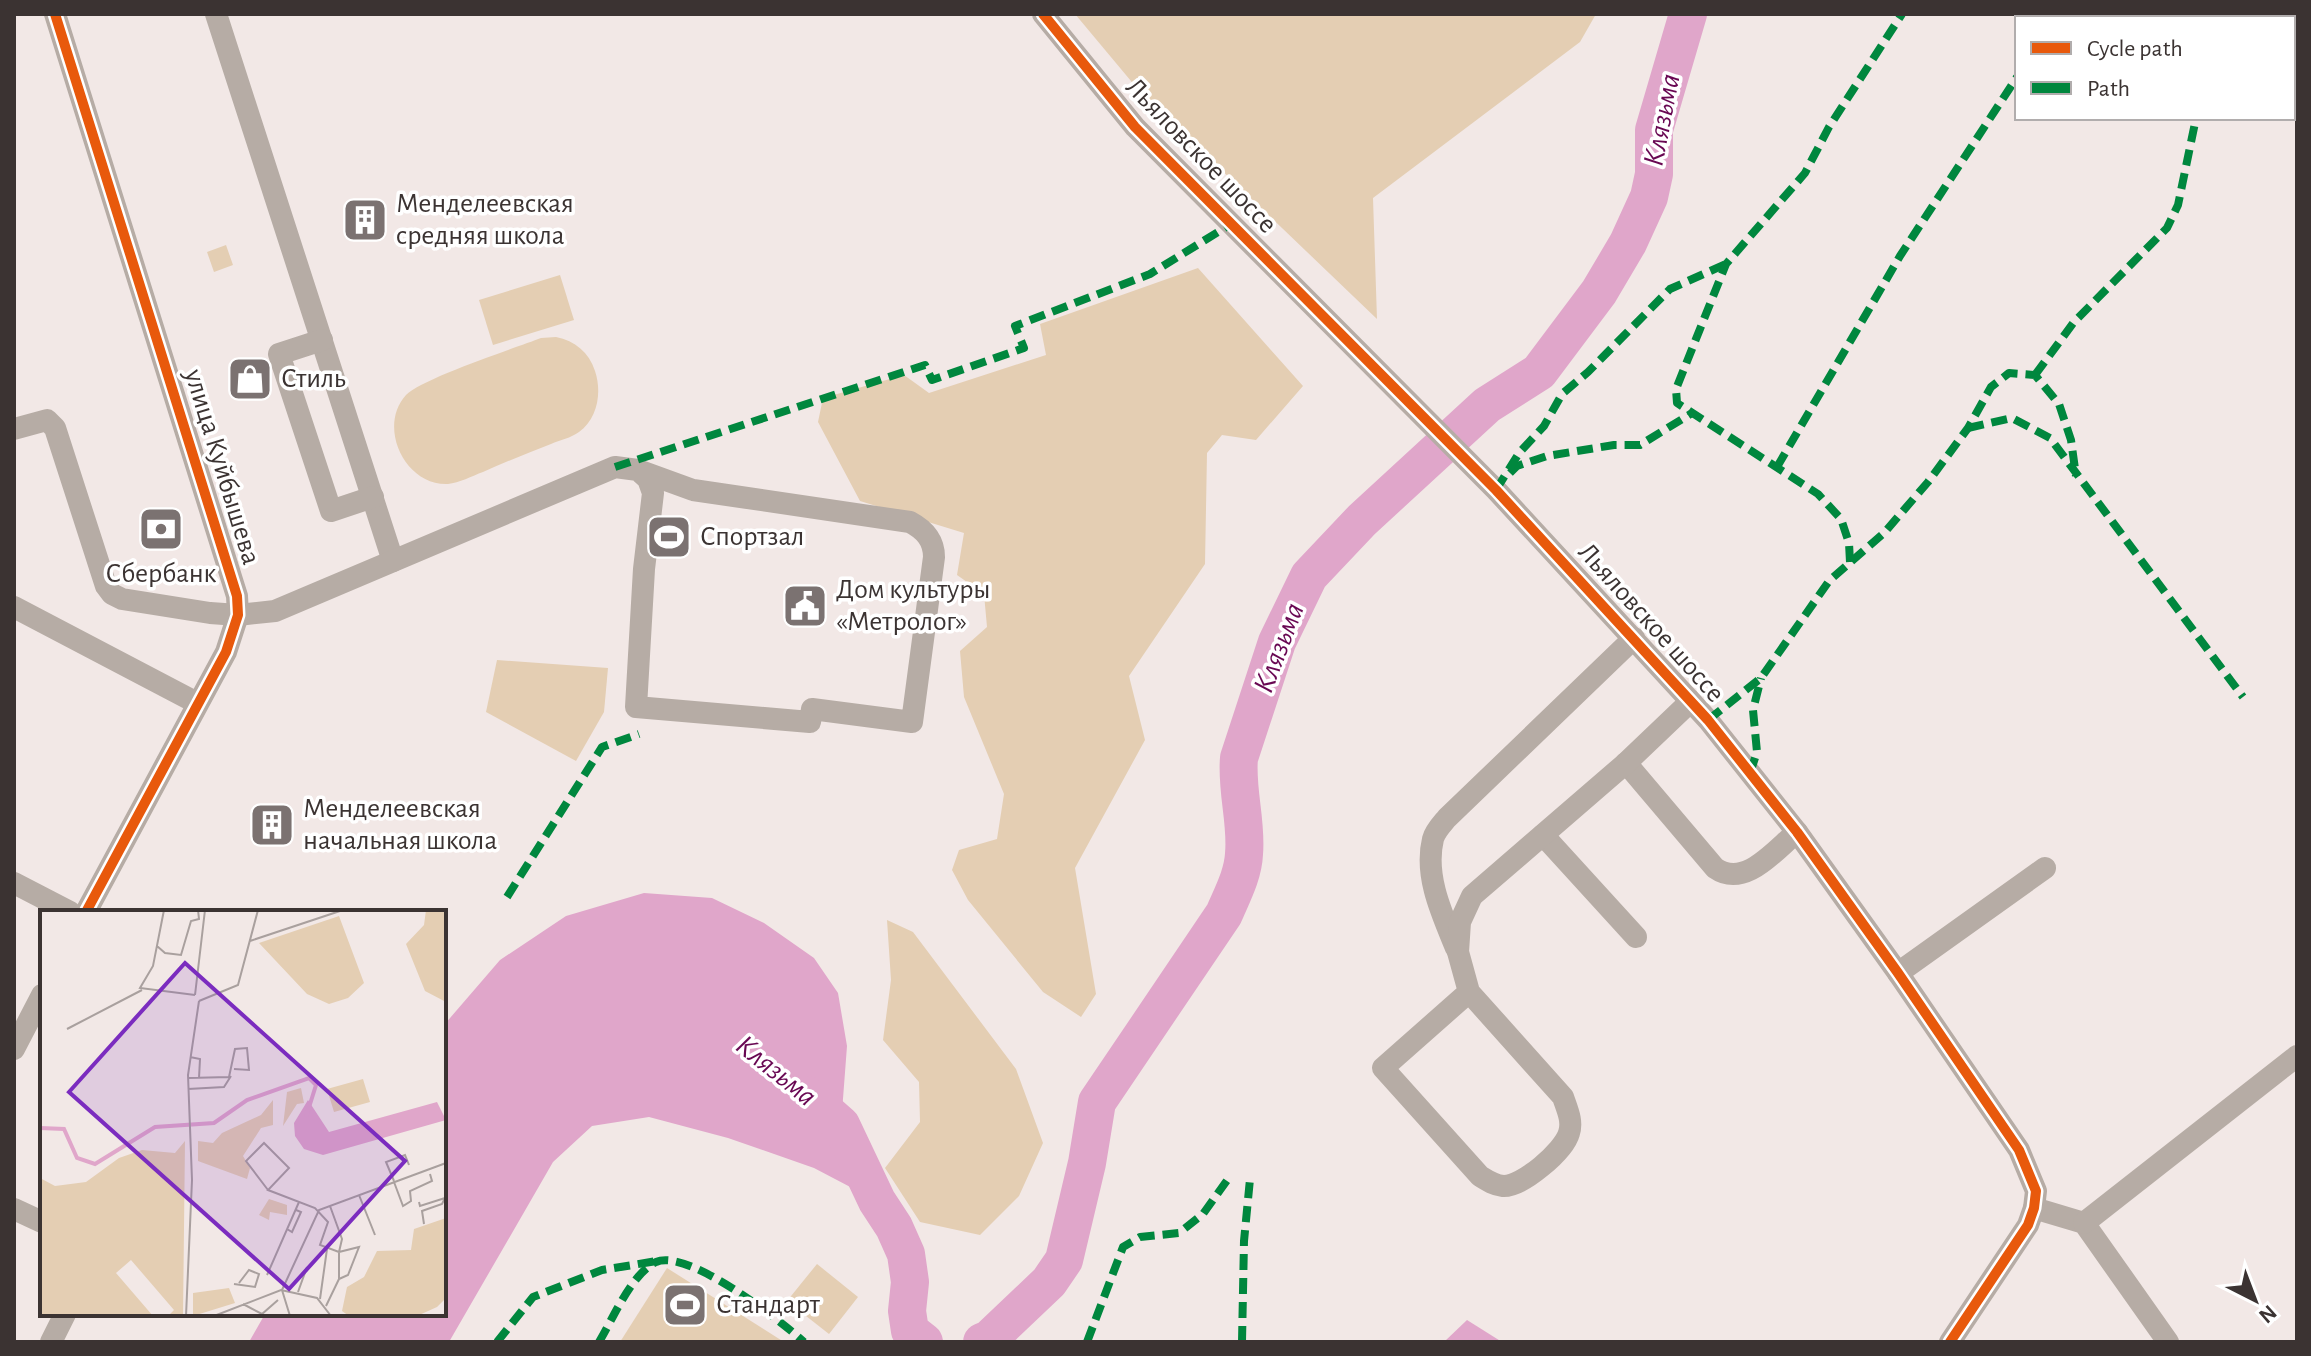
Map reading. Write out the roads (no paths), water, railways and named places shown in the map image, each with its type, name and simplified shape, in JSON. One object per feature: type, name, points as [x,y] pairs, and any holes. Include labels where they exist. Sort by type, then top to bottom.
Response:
[{"type":"street","name":"улица Куйбышева","points":[[55,14],[237,596],[238,615],[226,652],[87,910]]},
{"type":"street","points":[[216,14],[393,561]]},
{"type":"street","name":"Льяловское шоссе","points":[[1043,14],[1135,127],[1496,490],[1691,701],[1797,832],[2019,1150],[2036,1191],[2034,1208]]},
{"type":"street","points":[[322,340],[279,354],[331,511],[373,497]]},
{"type":"street","points":[[23,426],[47,420],[55,428],[106,586],[112,594],[122,599],[238,615],[275,611],[615,467],[638,470],[693,490],[910,522],[920,527],[934,546],[912,722],[812,709],[810,722],[636,707],[644,569],[653,493],[648,479],[638,470]]},
{"type":"street","points":[[14,607],[197,703]]},
{"type":"street","points":[[1469,992],[1383,1068],[1480,1176],[1506,1186],[1529,1177],[1559,1149],[1569,1134],[1570,1117],[1563,1097],[1469,992],[1458,952],[1436,897],[1431,862],[1434,837],[1447,818],[1634,638]]},
{"type":"street","points":[[1458,952],[1460,922],[1472,896],[1626,763],[1691,701]]},
{"type":"street","points":[[1626,763],[1715,868],[1725,875],[1734,876],[1754,868],[1797,832]]},
{"type":"street","points":[[1543,835],[1636,937]]},
{"type":"street","points":[[1898,973],[2045,868]]},
{"type":"street","points":[[14,883],[66,910]]},
{"type":"street","points":[[14,1049],[40,999]]},
{"type":"street","points":[[2084,1223],[2297,1056]]},
{"type":"street","points":[[1950,1342],[2028,1225],[2034,1208],[2084,1223],[2168,1342]]},
{"type":"street","points":[[14,1209],[40,1221]]},
{"type":"street","points":[[51,1342],[64,1316]]},
{"type":"water","points":[[644,893],[712,898],[764,923],[814,958],[838,993],[847,1046],[841,1125],[877,1201],[814,1168],[728,1138],[649,1117],[592,1126],[553,1162],[449,1342],[249,1342],[264,1316],[446,1316],[446,1023],[500,960],[566,916]]},
{"type":"water","points":[[1467,1320],[1502,1342],[1444,1342]]},
{"type":"waterway","name":"Клязьма","points":[[982,1342],[989,1339],[1049,1282],[1064,1260],[1087,1163],[1097,1102],[1224,914],[1234,892],[1242,870],[1245,842],[1239,758],[1277,642],[1309,576],[1362,520],[1487,405],[1539,372],[1599,292],[1628,243],[1649,197],[1654,174],[1654,130],[1688,14]]},
{"type":"waterway","name":"Клязьма","points":[[807,1095],[841,1125],[877,1201],[894,1227],[906,1254],[910,1282],[907,1311],[910,1331],[924,1342]]},
{"type":"place","name":"Менделеевская средняя школа","points":[[365,220]]},
{"type":"place","name":"Стиль","points":[[250,379]]},
{"type":"place","name":"Сбербанк","points":[[161,529]]},
{"type":"place","name":"Спортзал","points":[[669,537]]},
{"type":"place","name":"Дом культуры «Метролог»","points":[[805,606]]},
{"type":"place","name":"Менделеевская начальная школа","points":[[272,825]]},
{"type":"place","name":"Стандарт","points":[[685,1305]]}]
